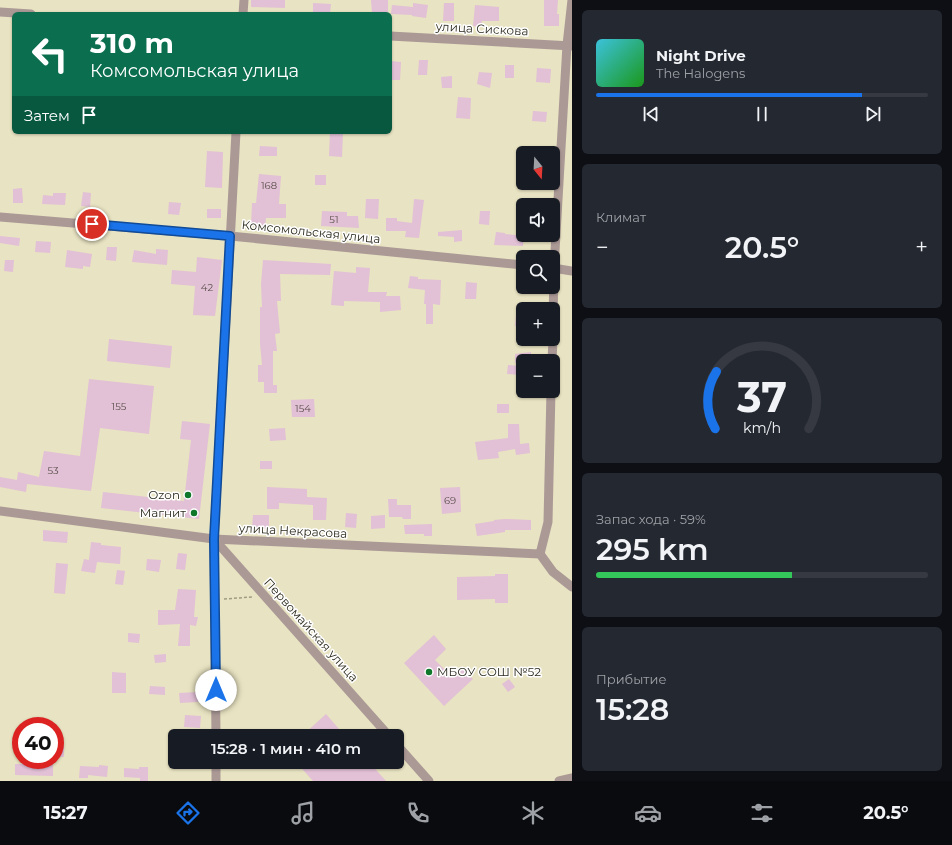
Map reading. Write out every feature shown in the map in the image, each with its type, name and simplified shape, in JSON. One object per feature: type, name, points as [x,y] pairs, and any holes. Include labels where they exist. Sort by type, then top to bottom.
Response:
[{"type":"street","points":[[243,12],[244,0]]},
{"type":"street","points":[[555,250],[572,0]]},
{"type":"street","points":[[0,12],[12,13]]},
{"type":"street","name":"улица Сискова","points":[[392,36],[570,45]]},
{"type":"street","points":[[216,729],[214,539],[236,134]]},
{"type":"street","name":"Комсомольская улица","points":[[0,217],[230,236],[516,264]]},
{"type":"street","points":[[560,269],[572,271]]},
{"type":"street","points":[[551,398],[548,522],[540,554],[553,572],[572,587]]},
{"type":"street","name":"улица Некрасова","points":[[0,511],[214,539],[540,554]]},
{"type":"street","name":"Первомайская улица","points":[[214,539],[383,729]]},
{"type":"street","points":[[404,753],[429,781]]},
{"type":"street","points":[[216,769],[216,781]]},
{"type":"street","points":[[559,781],[572,778]]},
{"type":"path","points":[[215,599],[262,596],[277,583]]},
{"type":"building","points":[[251,0],[285,0],[285,8],[251,7]]},
{"type":"building","points":[[371,0],[388,0],[388,12],[372,12]]},
{"type":"building","points":[[544,0],[558,0],[557,14],[559,14],[559,26],[544,26]]},
{"type":"building","points":[[313,3],[331,4],[330,12],[313,12]]},
{"type":"building","points":[[413,3],[428,5],[426,18],[412,15],[392,14],[391,12],[392,5],[413,7]]},
{"type":"building","points":[[444,3],[454,3],[454,21],[443,21]]},
{"type":"building","points":[[475,5],[499,7],[499,21],[482,21],[481,27],[473,26]]},
{"type":"building","points":[[419,60],[428,60],[427,75],[418,75]]},
{"type":"building","points":[[392,61],[401,62],[400,80],[392,80]]},
{"type":"building","points":[[505,65],[514,65],[514,78],[505,78]]},
{"type":"building","points":[[537,68],[551,69],[550,83],[536,82]]},
{"type":"building","points":[[479,72],[492,73],[490,88],[477,84]]},
{"type":"building","points":[[452,76],[452,88],[442,88],[441,77]]},
{"type":"building","points":[[458,97],[471,98],[470,119],[456,118]]},
{"type":"building","points":[[533,111],[547,112],[546,122],[532,121]]},
{"type":"building","points":[[330,134],[343,134],[342,157],[329,156]]},
{"type":"building","points":[[260,146],[277,147],[277,156],[259,156]]},
{"type":"building","points":[[207,151],[223,152],[222,188],[205,187]]},
{"type":"building","points":[[259,174],[281,176],[279,204],[286,204],[286,218],[266,218],[265,227],[251,226],[252,203],[256,203]]},
{"type":"building","points":[[315,175],[326,175],[326,185],[315,185]]},
{"type":"building","points":[[22,188],[23,203],[13,203],[13,189]]},
{"type":"building","points":[[83,192],[91,193],[90,207],[81,206]]},
{"type":"building","points":[[53,193],[66,193],[65,205],[42,204],[43,195],[53,196]]},
{"type":"building","points":[[366,199],[379,199],[378,219],[365,218]]},
{"type":"building","points":[[414,199],[424,200],[419,238],[405,237],[406,231],[386,231],[386,218],[397,218],[397,221],[412,223]]},
{"type":"building","points":[[169,202],[181,203],[179,215],[168,214]]},
{"type":"building","points":[[207,209],[221,209],[221,218],[207,218]]},
{"type":"building","points":[[322,211],[347,212],[347,216],[358,216],[359,228],[321,226]]},
{"type":"building","points":[[480,211],[490,211],[489,225],[479,224]]},
{"type":"building","points":[[462,230],[462,241],[454,242],[454,237],[438,236],[438,232]]},
{"type":"building","points":[[496,232],[516,235],[516,242],[523,242],[523,246],[494,245]]},
{"type":"building","points":[[0,236],[20,238],[19,246],[0,243]]},
{"type":"building","points":[[36,241],[51,242],[50,253],[35,252]]},
{"type":"building","points":[[107,247],[117,247],[116,261],[106,260]]},
{"type":"building","points":[[156,249],[168,250],[167,265],[132,262],[134,250],[156,254]]},
{"type":"building","points":[[67,250],[92,254],[90,267],[83,266],[83,269],[65,267]]},
{"type":"building","points":[[197,257],[222,260],[215,316],[193,315],[195,286],[171,284],[172,270],[196,272]]},
{"type":"building","points":[[5,260],[14,260],[13,272],[4,271]]},
{"type":"building","points":[[263,260],[331,264],[330,275],[280,274],[281,301],[277,301],[280,333],[275,334],[277,351],[273,351],[273,385],[277,385],[277,393],[264,393],[264,382],[258,382],[258,365],[262,365],[260,344],[260,307],[262,307],[261,284]]},
{"type":"building","points":[[356,267],[370,268],[368,292],[387,292],[386,296],[400,296],[401,310],[380,312],[380,302],[344,301],[344,306],[331,305],[334,271],[356,273]]},
{"type":"building","points":[[410,276],[418,277],[418,279],[441,280],[440,305],[433,304],[433,324],[426,324],[426,304],[424,304],[425,290],[408,288]]},
{"type":"building","points":[[466,282],[477,283],[476,299],[465,299]]},
{"type":"building","points":[[109,339],[172,346],[170,368],[107,361]]},
{"type":"building","points":[[531,352],[531,354],[516,354],[515,363],[515,354]]},
{"type":"building","points":[[508,365],[516,366],[516,375],[507,374]]},
{"type":"building","points":[[89,379],[154,386],[149,434],[100,428],[91,491],[27,484],[26,492],[0,487],[0,477],[17,480],[18,472],[39,477],[44,451],[80,456]]},
{"type":"building","points":[[314,399],[315,417],[292,417],[291,400]]},
{"type":"building","points":[[497,404],[509,404],[509,413],[497,413]]},
{"type":"building","points":[[182,421],[210,424],[199,519],[101,508],[103,492],[184,501],[191,440],[180,439]]},
{"type":"building","points":[[508,424],[519,424],[520,444],[529,443],[530,453],[516,455],[515,449],[498,452],[499,458],[478,460],[475,442],[508,438]]},
{"type":"building","points":[[285,428],[286,440],[270,441],[269,429]]},
{"type":"building","points":[[260,461],[272,461],[272,469],[260,469]]},
{"type":"building","points":[[267,487],[307,489],[307,497],[327,498],[326,520],[313,520],[313,505],[279,503],[279,509],[267,509]]},
{"type":"building","points":[[460,487],[461,512],[442,514],[440,488]]},
{"type":"building","points":[[388,499],[397,499],[397,505],[411,505],[411,519],[389,517]]},
{"type":"building","points":[[346,513],[357,514],[356,528],[345,527]]},
{"type":"building","points":[[253,515],[269,515],[269,529],[252,528]]},
{"type":"building","points":[[385,515],[385,528],[371,529],[371,516]]},
{"type":"building","points":[[505,519],[531,520],[531,530],[505,530],[505,532],[477,536],[475,524]]},
{"type":"building","points":[[432,524],[432,536],[424,536],[424,534],[405,534],[404,525]]},
{"type":"building","points":[[43,530],[68,532],[67,543],[43,541]]},
{"type":"building","points":[[91,542],[101,543],[101,545],[121,547],[120,564],[97,562],[95,573],[81,571],[84,559],[89,560]]},
{"type":"building","points":[[178,553],[187,554],[185,570],[176,569]]},
{"type":"building","points":[[147,559],[161,560],[159,572],[146,570]]},
{"type":"building","points":[[56,563],[68,564],[65,594],[54,593]]},
{"type":"building","points":[[117,570],[125,571],[123,585],[115,584]]},
{"type":"building","points":[[495,574],[508,574],[508,603],[495,603],[495,599],[457,600],[457,577],[495,576]]},
{"type":"building","points":[[178,589],[196,590],[194,617],[198,617],[196,626],[190,625],[190,646],[178,646],[180,624],[158,625],[158,610],[175,610]]},
{"type":"building","points":[[128,633],[140,634],[139,643],[128,642]]},
{"type":"building","name":"МБОУ СОШ №52","points":[[434,635],[446,649],[435,660],[451,676],[461,667],[473,679],[444,706],[404,663]]},
{"type":"building","points":[[166,654],[166,662],[155,663],[154,655]]},
{"type":"building","points":[[112,672],[126,673],[126,693],[112,693]]},
{"type":"building","points":[[509,679],[515,687],[508,692],[502,684]]},
{"type":"building","points":[[150,686],[165,687],[165,695],[149,694]]},
{"type":"building","points":[[198,692],[198,702],[180,703],[179,693]]},
{"type":"building","points":[[326,714],[339,729],[310,729]]},
{"type":"building","points":[[185,715],[201,716],[200,728],[184,727]]},
{"type":"building","points":[[99,765],[108,766],[107,777],[88,775],[88,778],[79,778],[80,766],[99,767]]},
{"type":"building","points":[[139,767],[148,767],[148,781],[140,781],[140,778],[124,777],[124,768],[139,769]]},
{"type":"building","points":[[15,769],[53,769],[53,776],[15,775]]},
{"type":"building","points":[[302,769],[375,769],[386,781],[313,781]]},
{"type":"place","name":"Ozon","points":[[188,495]]},
{"type":"place","name":"Магнит","points":[[194,513]]},
{"type":"place","name":"МБОУ СОШ №52","points":[[429,672]]},
{"type":"route","points":[[92,224],[230,236],[214,539],[216,690]]}]
